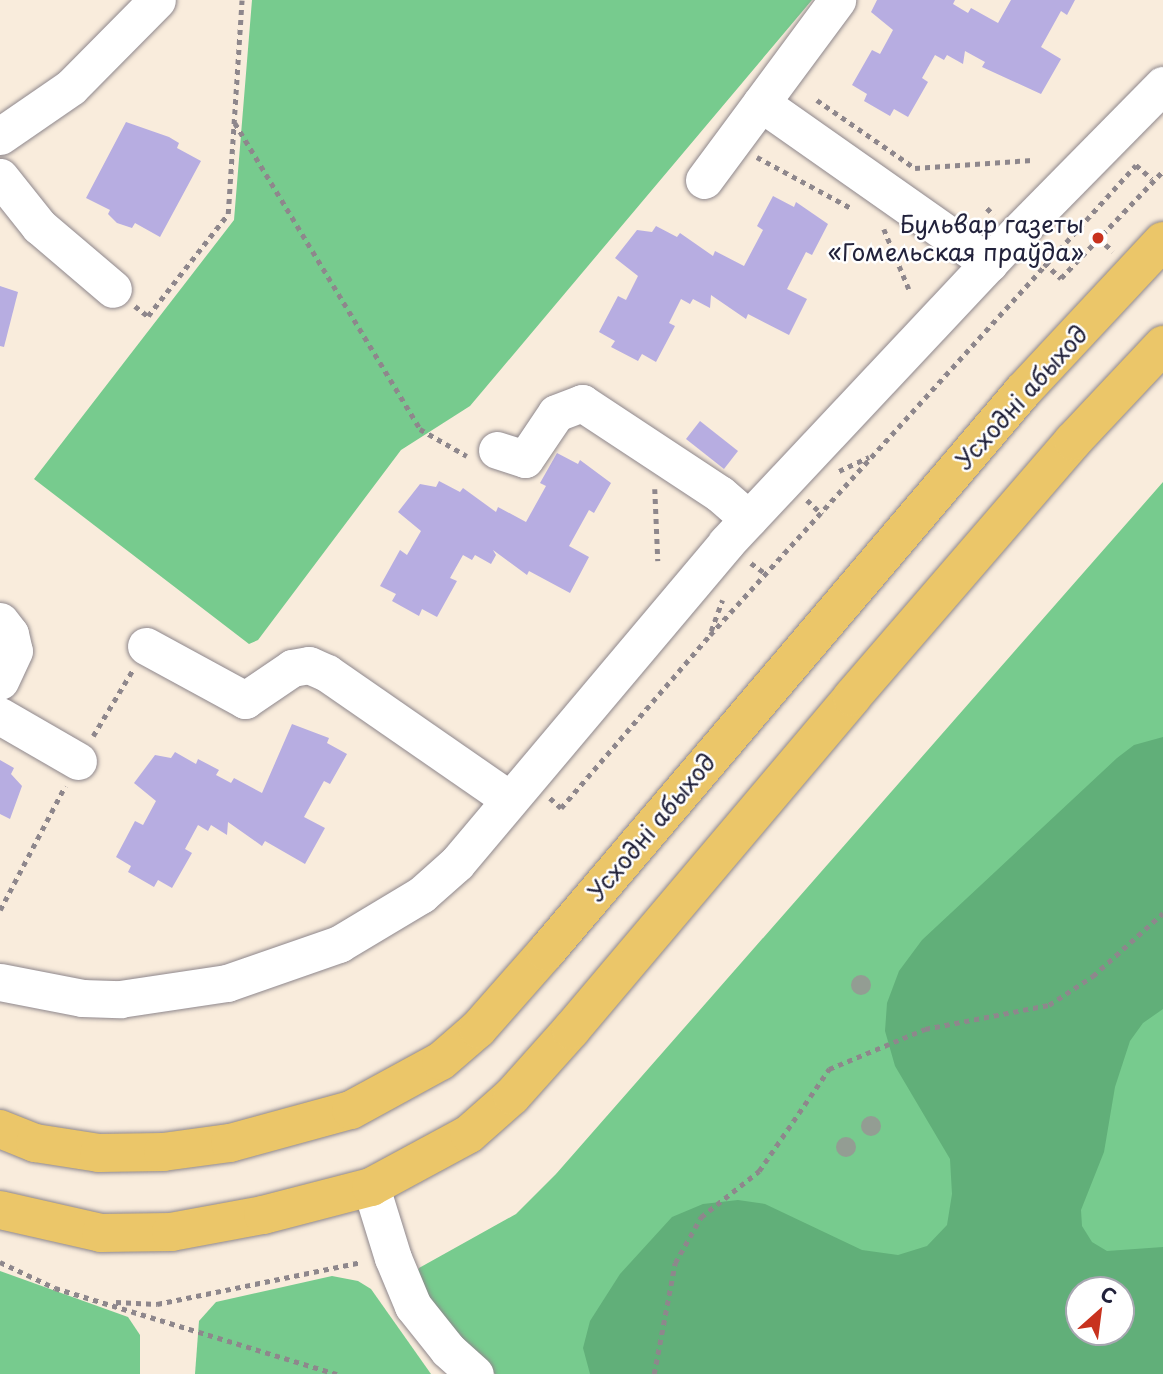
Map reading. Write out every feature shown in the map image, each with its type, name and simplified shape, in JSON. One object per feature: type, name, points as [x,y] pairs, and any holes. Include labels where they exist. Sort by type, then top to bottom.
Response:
[{"type":"main road","name":"Усходні абыход","points":[[0,1129],[35,1143],[99,1153],[163,1152],[230,1143],[351,1110],[441,1061],[478,1029],[546,952],[1023,391],[1163,242]]},
{"type":"main road","points":[[0,1210],[101,1233],[172,1232],[263,1215],[371,1187],[469,1134],[512,1096],[1046,472],[1163,345]]},
{"type":"street","points":[[0,136],[71,87],[157,0]]},
{"type":"street","points":[[704,180],[837,0]]},
{"type":"street","points":[[0,982],[82,998],[120,999],[213,986],[291,964],[371,928],[421,895],[457,863],[525,794],[749,519],[989,263],[1163,85]]},
{"type":"street","points":[[771,89],[989,263]]},
{"type":"street","points":[[4,192],[52,239],[113,289]]},
{"type":"street","points":[[486,455],[525,459],[556,413],[582,403],[709,486],[749,519]]},
{"type":"street","points":[[0,621],[10,634],[14,651],[0,681]]},
{"type":"street","points":[[146,646],[245,700],[292,668],[309,665],[327,673],[525,794]]},
{"type":"street","points":[[0,716],[78,761]]},
{"type":"street","points":[[371,1187],[393,1258],[413,1306],[448,1350],[475,1374]]},
{"type":"path","points":[[113,289],[148,316],[228,214],[242,0]]},
{"type":"path","points":[[771,89],[915,168],[1033,160]]},
{"type":"path","points":[[235,123],[420,429],[486,455]]},
{"type":"path","points":[[732,143],[859,212]]},
{"type":"path","points":[[525,794],[561,808],[710,635],[1136,165],[1152,179]]},
{"type":"path","points":[[1029,249],[1061,278],[1163,170]]},
{"type":"path","points":[[881,224],[909,289]]},
{"type":"path","points":[[655,478],[659,561]]},
{"type":"path","points":[[0,910],[78,761],[146,646]]},
{"type":"path","points":[[654,1374],[675,1263],[701,1217],[759,1171],[829,1069],[925,1029],[1049,1005],[1093,976],[1163,913]]},
{"type":"path","points":[[108,1302],[158,1304],[393,1258]]},
{"type":"path","points":[[0,1262],[55,1288],[337,1374]]},
{"type":"green space","points":[[252,0],[812,0],[470,406],[401,450],[258,640],[249,644],[34,479],[234,220]]},
{"type":"green space","points":[[1163,482],[1163,1374],[495,1374],[427,1299],[417,1274],[419,1268],[516,1214],[556,1174]]},
{"type":"green space","points":[[1163,737],[1163,1009],[1143,1023],[1130,1041],[1115,1087],[1104,1152],[1081,1210],[1082,1226],[1092,1242],[1107,1251],[1163,1247],[1163,1374],[590,1374],[583,1348],[590,1321],[620,1274],[672,1217],[703,1204],[738,1200],[765,1204],[862,1250],[898,1255],[927,1246],[947,1225],[952,1194],[950,1159],[895,1066],[885,1031],[887,1003],[899,971],[922,940],[1134,745]]},
{"type":"green space","points":[[0,1271],[128,1317],[140,1335],[140,1374],[0,1374]]},
{"type":"green space","points":[[332,1276],[358,1281],[371,1289],[431,1374],[195,1374],[199,1321],[216,1302]]},
{"type":"building","points":[[877,0],[955,0],[953,4],[968,13],[971,8],[998,23],[1011,0],[1075,0],[1067,15],[1061,11],[1041,47],[1061,59],[1041,94],[982,67],[985,62],[965,51],[963,64],[947,55],[944,60],[935,55],[922,78],[928,82],[908,117],[894,109],[890,116],[864,101],[867,94],[852,85],[872,50],[880,54],[893,30],[871,12]]},
{"type":"building","points":[[126,122],[169,137],[179,143],[177,148],[201,161],[160,237],[135,223],[132,228],[117,223],[108,214],[110,210],[86,198]]},
{"type":"building","points":[[773,196],[794,207],[796,202],[828,224],[812,255],[806,252],[787,289],[807,299],[789,335],[748,314],[746,319],[711,295],[710,308],[693,299],[690,304],[681,299],[669,323],[675,326],[656,362],[642,354],[638,361],[611,347],[615,341],[599,332],[618,296],[626,300],[638,276],[615,258],[637,230],[652,232],[656,226],[677,237],[680,233],[713,256],[715,251],[744,266],[763,230],[757,226]]},
{"type":"building","points":[[0,286],[18,292],[4,347],[0,346]]},
{"type":"building","points":[[700,421],[738,451],[724,469],[686,439]]},
{"type":"building","points":[[557,453],[578,464],[580,460],[611,483],[594,513],[589,510],[569,546],[589,557],[570,593],[529,571],[527,575],[493,550],[496,555],[491,564],[475,555],[472,560],[463,555],[450,578],[457,581],[437,617],[422,609],[419,616],[392,601],[396,594],[380,586],[400,550],[407,555],[421,531],[398,512],[420,484],[436,487],[439,481],[460,492],[463,488],[496,512],[498,507],[526,522],[546,486],[540,483]]},
{"type":"building","points":[[292,724],[329,738],[327,743],[347,754],[330,784],[324,781],[304,817],[325,828],[305,864],[265,841],[262,846],[228,822],[227,835],[211,825],[208,831],[198,825],[185,849],[192,853],[172,888],[158,880],[154,887],[128,872],[131,866],[116,857],[135,821],[143,825],[156,801],[134,783],[155,755],[171,758],[175,752],[196,764],[198,759],[219,770],[216,775],[231,783],[234,778],[262,793]]},
{"type":"building","points":[[0,760],[14,768],[11,774],[22,786],[10,819],[0,814]]},
{"type":"place","name":"Бульвар газеты «Гомельская праўда»","points":[[1098,238]]}]
